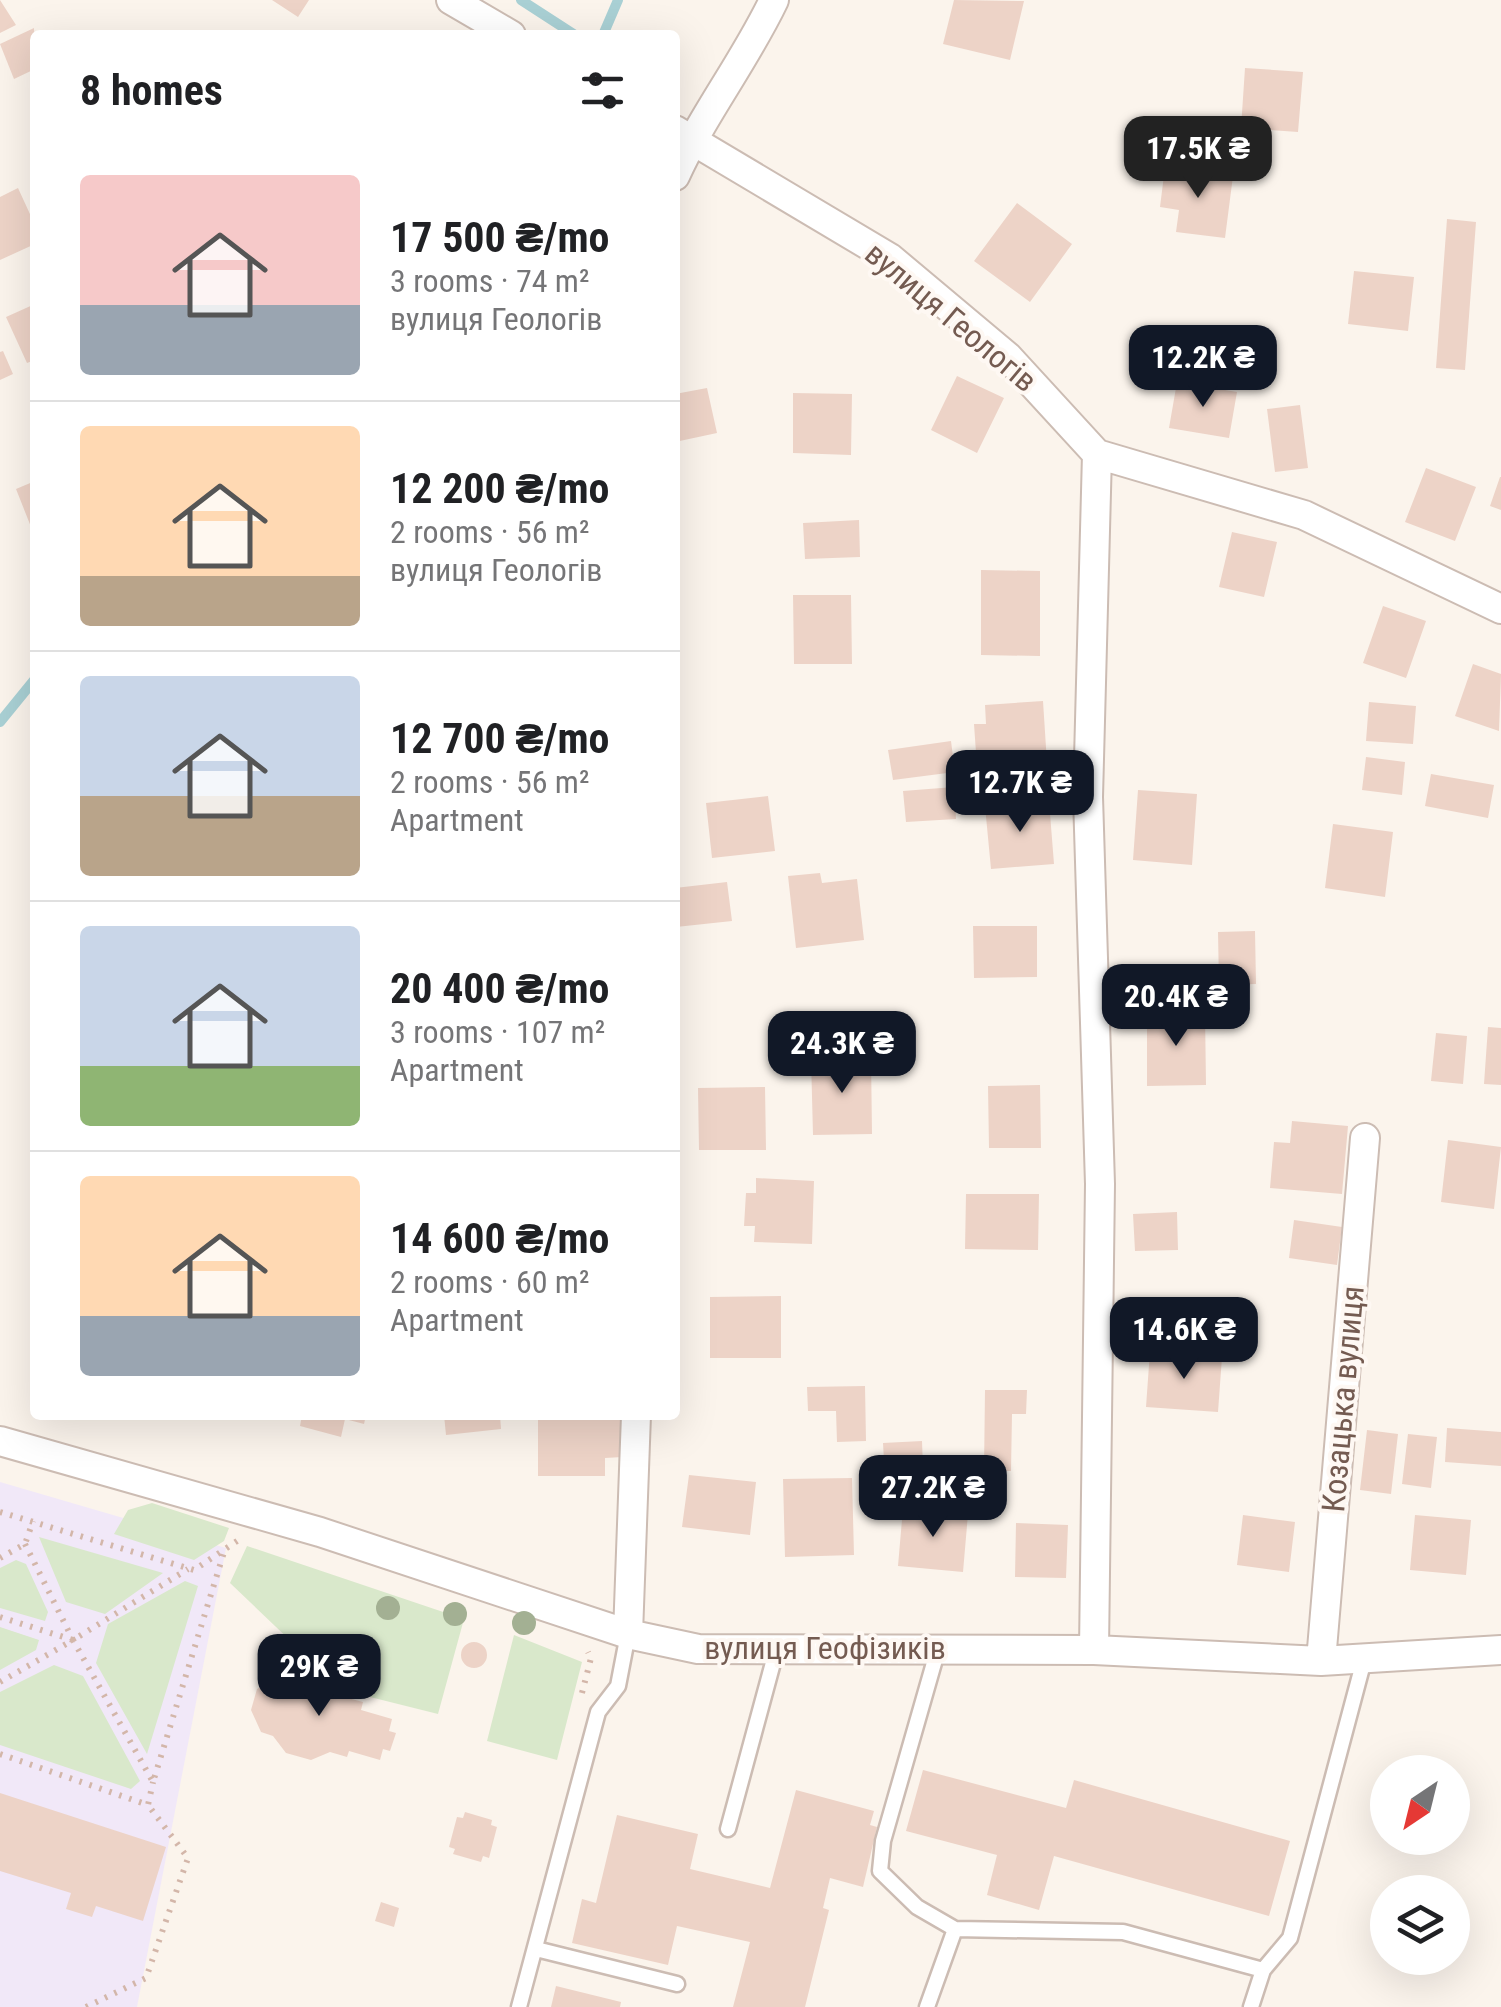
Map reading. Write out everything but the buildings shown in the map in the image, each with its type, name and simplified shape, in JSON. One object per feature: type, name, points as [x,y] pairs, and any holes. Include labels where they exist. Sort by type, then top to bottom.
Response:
[{"type":"street","points":[[451,0],[502,30]]},
{"type":"street","points":[[683,135],[728,87],[774,0]]},
{"type":"street","name":"вулиця Геологів","points":[[683,135],[890,258],[1008,358],[1098,454]]},
{"type":"street","points":[[1094,1650],[1100,1184],[1088,797],[1098,454],[1304,516],[1501,609]]},
{"type":"street","name":"Козацька вулиця","points":[[1322,1661],[1365,1138]]},
{"type":"street","points":[[628,1634],[636,1420]]},
{"type":"street","name":"вулиця Геофізиків","points":[[0,1441],[320,1532],[628,1634],[698,1650],[1094,1650],[1322,1661],[1501,1650]]},
{"type":"lane","points":[[519,2007],[598,1712],[618,1686],[628,1634]]},
{"type":"lane","points":[[728,1829],[777,1648]]},
{"type":"lane","points":[[938,1649],[882,1841],[880,1871],[916,1907],[955,1929],[1122,1932],[1264,1970]]},
{"type":"lane","points":[[1250,2007],[1264,1970],[1290,1938],[1364,1660]]},
{"type":"lane","points":[[928,2007],[955,1929]]},
{"type":"lane","points":[[536,1948],[677,1984]]},
{"type":"path","points":[[0,1512],[194,1570],[240,1538],[257,1544]]},
{"type":"path","points":[[0,1558],[25,1544],[32,1522]]},
{"type":"path","points":[[25,1544],[73,1640],[153,1782]]},
{"type":"path","points":[[148,1805],[226,1548]]},
{"type":"path","points":[[0,1682],[189,1568]]},
{"type":"path","points":[[0,1617],[73,1640]]},
{"type":"path","points":[[0,1754],[148,1805],[188,1858],[146,1978],[86,2007]]},
{"type":"shaded area","points":[[0,1482],[226,1548],[137,2007],[0,2007]]},
{"type":"green space","points":[[152,1503],[229,1528],[224,1541],[194,1560],[114,1534],[128,1510]]},
{"type":"green space","points":[[39,1537],[163,1573],[105,1614],[66,1602]]},
{"type":"green space","points":[[247,1546],[464,1619],[438,1714],[350,1692],[339,1671],[317,1666],[230,1583]]},
{"type":"green space","points":[[16,1560],[26,1564],[48,1612],[45,1621],[0,1608],[0,1568]]},
{"type":"green space","points":[[185,1581],[198,1586],[147,1754],[96,1663],[108,1624]]},
{"type":"green space","points":[[0,1627],[39,1640],[36,1650],[0,1670]]},
{"type":"green space","points":[[514,1635],[582,1662],[557,1760],[487,1741]]},
{"type":"green space","points":[[54,1665],[83,1676],[140,1781],[131,1789],[0,1745],[0,1692]]},
{"type":"waterway","points":[[521,0],[567,30]]},
{"type":"waterway","points":[[605,30],[618,0]]},
{"type":"waterway","points":[[0,722],[30,685]]}]
